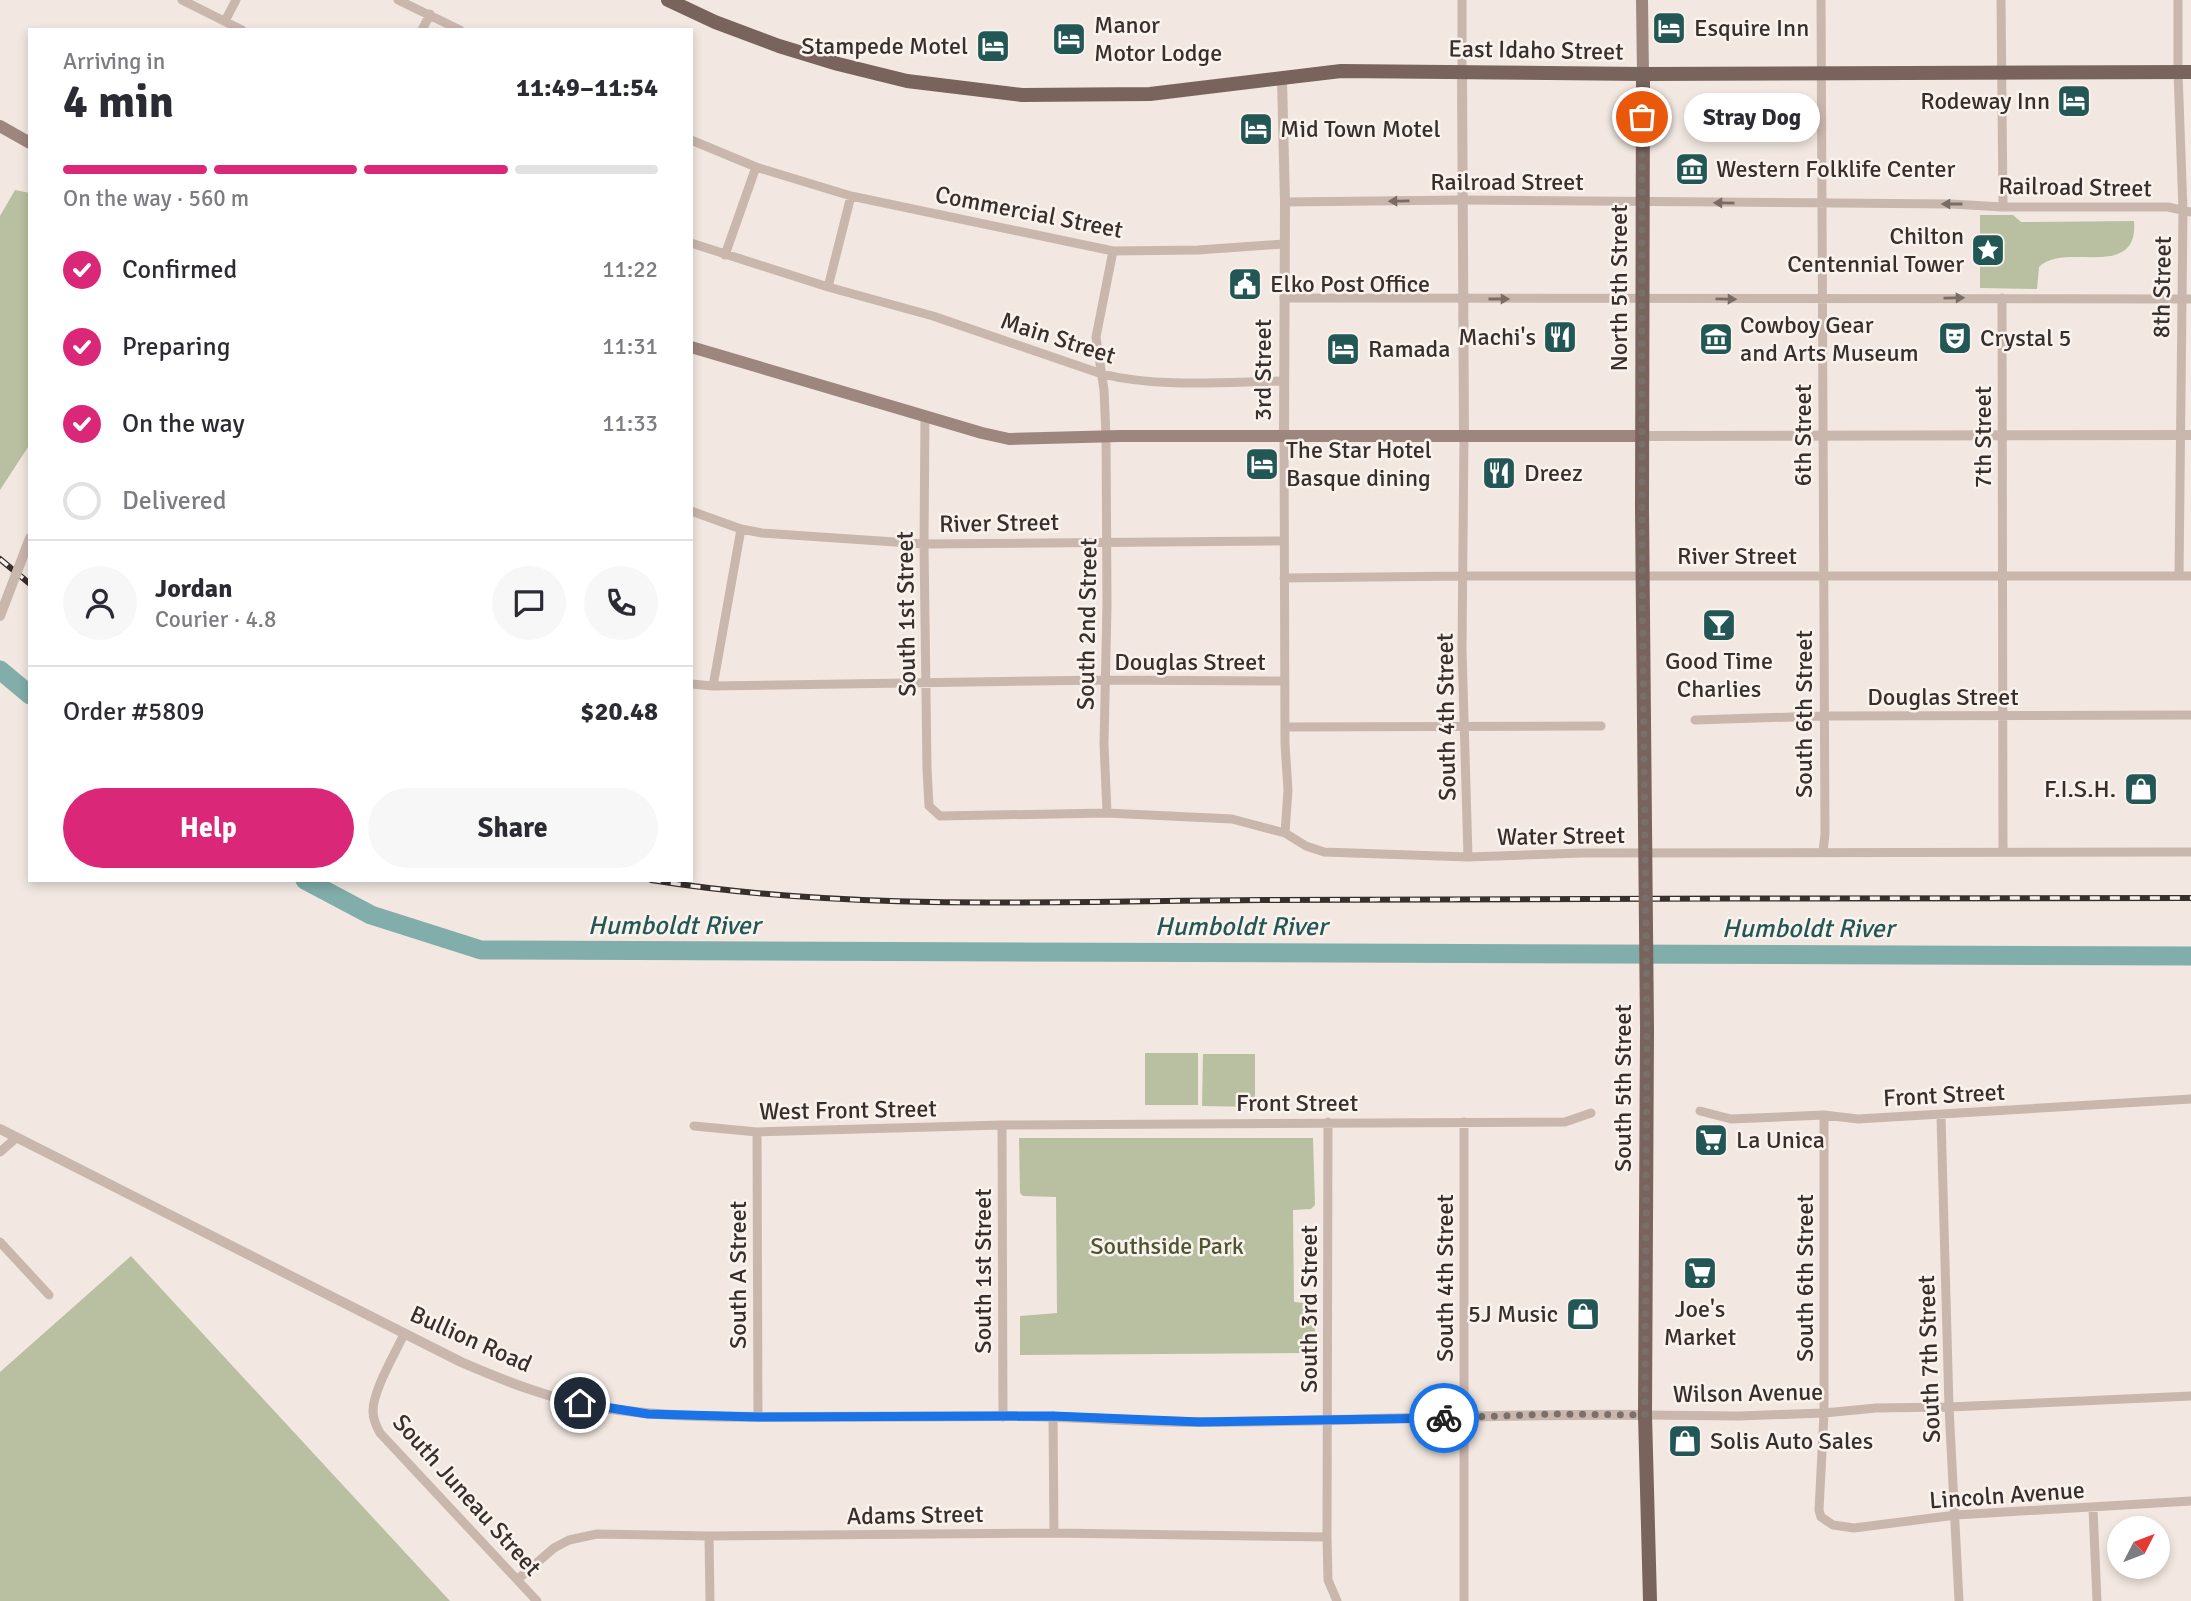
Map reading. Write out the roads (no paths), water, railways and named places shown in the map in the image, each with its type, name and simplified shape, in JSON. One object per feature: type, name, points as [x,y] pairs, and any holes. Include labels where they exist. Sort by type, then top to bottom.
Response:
[{"type":"main road","name":"East Idaho Street","points":[[668,0],[715,22],[779,46],[883,75],[968,90],[1021,95],[1150,94],[1341,71],[1643,74],[2184,72]]},
{"type":"main road","name":"North 5th Street","points":[[1642,0],[1642,576]]},
{"type":"main road","points":[[0,125],[28,142]]},
{"type":"main road","points":[[693,348],[1009,439],[1106,436],[1642,436]]},
{"type":"main road","name":"South 5th Street","points":[[1642,576],[1647,1029],[1645,1415],[1650,1601]]},
{"type":"street","points":[[182,0],[238,28]]},
{"type":"street","points":[[225,21],[236,0]]},
{"type":"street","points":[[398,0],[456,28]]},
{"type":"street","points":[[1462,0],[1464,436]]},
{"type":"street","name":"6th Street","points":[[1821,0],[1823,576]]},
{"type":"street","points":[[2001,0],[2003,207]]},
{"type":"street","name":"8th Street","points":[[2178,0],[2184,72],[2187,211],[2185,435],[2179,576]]},
{"type":"street","points":[[423,28],[430,14]]},
{"type":"street","name":"3rd Street","points":[[1282,79],[1285,202],[1284,578]]},
{"type":"street","name":"Commercial Street","points":[[693,141],[756,167],[851,196],[1113,251],[1198,250],[1284,244]]},
{"type":"street","points":[[725,255],[756,167]]},
{"type":"street","points":[[828,287],[851,196]]},
{"type":"street","name":"Railroad Street","points":[[1285,202],[1462,200],[1987,205],[2168,207],[2187,211]]},
{"type":"street","name":"Main Street","points":[[693,244],[828,287],[922,313],[1126,380],[1283,382]]},
{"type":"street","name":"South 2nd Street","points":[[1108,813],[1104,744],[1106,436],[1102,374],[1096,337],[1113,251]]},
{"type":"street","points":[[1284,298],[2186,299]]},
{"type":"street","name":"7th Street","points":[[2003,298],[2003,576]]},
{"type":"street","name":"South 1st Street","points":[[925,416],[927,769],[929,806],[932,811]]},
{"type":"street","points":[[1642,436],[2185,435]]},
{"type":"street","name":"South 4th Street","points":[[1464,436],[1463,727],[1468,857]]},
{"type":"street","name":"River Street","points":[[693,512],[741,529],[762,533],[924,544],[1284,541]]},
{"type":"street","points":[[712,686],[741,529]]},
{"type":"street","points":[[0,616],[28,543]]},
{"type":"street","name":"South 6th Street","points":[[1823,576],[1823,852]]},
{"type":"street","points":[[2003,576],[2003,851]]},
{"type":"street","name":"River Street","points":[[1284,578],[2191,576]]},
{"type":"street","points":[[1284,578],[1287,790],[1285,833]]},
{"type":"street","name":"Douglas Street","points":[[693,684],[1285,681]]},
{"type":"street","name":"Douglas Street","points":[[1695,720],[1823,716],[2191,715]]},
{"type":"street","points":[[1285,727],[1601,726]]},
{"type":"street","name":"Water Street","points":[[932,811],[952,818],[1108,813],[1232,819],[1285,833],[1306,846],[1324,852],[1468,857],[1583,853],[2191,852]]},
{"type":"street","name":"Front Street","points":[[1700,1111],[1731,1119],[1824,1115],[1858,1119],[2191,1099]]},
{"type":"street","name":"Front Street","points":[[1002,1125],[1565,1122],[1591,1113]]},
{"type":"street","name":"South 6th Street","points":[[1824,1115],[1824,1413],[1819,1510],[1827,1521]]},
{"type":"street","name":"South 7th Street","points":[[1941,1116],[1959,1601]]},
{"type":"street","name":"South 3rd Street","points":[[1328,1122],[1327,1537],[1328,1580],[1337,1601]]},
{"type":"street","name":"South 4th Street","points":[[1464,1122],[1464,1601]]},
{"type":"street","name":"South 1st Street","points":[[1002,1125],[1003,1417]]},
{"type":"street","name":"West Front Street","points":[[694,1126],[757,1132],[1002,1125]]},
{"type":"street","name":"Bullion Road","points":[[0,1129],[404,1334],[511,1383],[595,1407],[648,1414],[758,1417],[1053,1416]]},
{"type":"street","name":"South A Street","points":[[757,1132],[758,1417]]},
{"type":"street","points":[[0,1152],[16,1138]]},
{"type":"street","points":[[0,1242],[49,1295]]},
{"type":"street","name":"South Juneau Street","points":[[404,1334],[375,1398],[373,1410],[380,1433],[537,1601]]},
{"type":"street","name":"Wilson Avenue","points":[[1053,1416],[1200,1422],[1464,1419],[1553,1414],[1739,1416],[2191,1396]]},
{"type":"street","points":[[1053,1416],[1054,1533]]},
{"type":"street","name":"Lincoln Avenue","points":[[1827,1521],[1854,1528],[1956,1515],[2191,1501]]},
{"type":"street","points":[[2092,1508],[2097,1601]]},
{"type":"street","name":"Adams Street","points":[[518,1579],[554,1548],[584,1536],[1054,1533],[1327,1537]]},
{"type":"street","points":[[709,1536],[710,1601]]},
{"type":"waterway","name":"Humboldt River","points":[[0,670],[28,693]]},
{"type":"waterway","name":"Humboldt River","points":[[309,882],[371,915],[481,950],[2191,956]]},
{"type":"railway","points":[[0,559],[28,582]]},
{"type":"railway","points":[[666,882],[803,897],[1033,903],[2191,898]]},
{"type":"place","name":"Esquire Inn","points":[[1669,28]]},
{"type":"place","name":"Manor Motor Lodge","points":[[1069,39]]},
{"type":"place","name":"Stampede Motel","points":[[993,46]]},
{"type":"place","name":"Rodeway Inn","points":[[2074,101]]},
{"type":"place","name":"Stray Dog","points":[[1642,117]]},
{"type":"place","name":"Mid Town Motel","points":[[1256,129]]},
{"type":"place","name":"Western Folklife Center","points":[[1692,169]]},
{"type":"place","name":"Chilton Centennial Tower","points":[[1988,250]]},
{"type":"place","name":"Elko Post Office","points":[[1245,284]]},
{"type":"place","name":"Machi's","points":[[1560,337]]},
{"type":"place","name":"Crystal 5","points":[[1955,338]]},
{"type":"place","name":"Cowboy Gear and Arts Museum","points":[[1716,339]]},
{"type":"place","name":"Ramada","points":[[1343,349]]},
{"type":"place","name":"The Star Hotel Basque dining","points":[[1262,464]]},
{"type":"place","name":"Dreez","points":[[1499,473]]},
{"type":"place","name":"Good Time Charlies","points":[[1719,625]]},
{"type":"place","name":"F.I.S.H.","points":[[2141,789]]},
{"type":"place","name":"La Unica","points":[[1711,1140]]},
{"type":"place","name":"Joe's Market","points":[[1700,1273]]},
{"type":"place","name":"5J Music","points":[[1583,1314]]},
{"type":"place","name":"Solis Auto Sales","points":[[1685,1441]]},
{"type":"park label","name":"Southside Park","points":[[1167,1246]]}]
